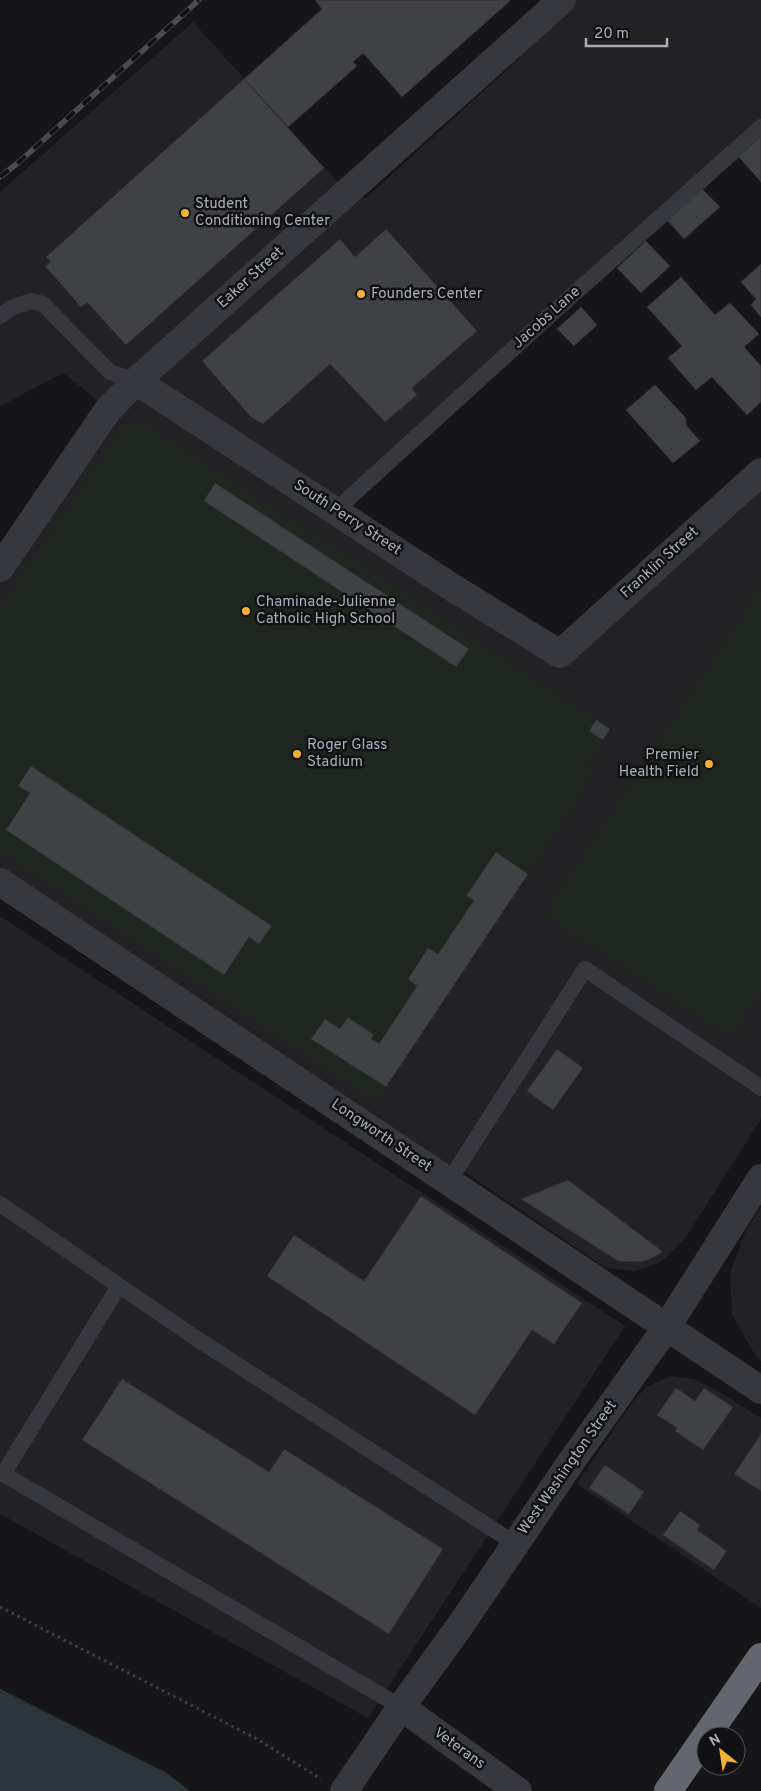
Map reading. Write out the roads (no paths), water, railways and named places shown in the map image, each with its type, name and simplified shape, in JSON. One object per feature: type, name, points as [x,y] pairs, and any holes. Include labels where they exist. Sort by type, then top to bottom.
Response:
[{"type":"highway","points":[[668,1791],[761,1657]]},
{"type":"highway","points":[[729,1726],[761,1688]]},
{"type":"highway","points":[[672,1791],[696,1763]]},
{"type":"street","name":"Eaker Street","points":[[0,568],[108,410],[136,381],[562,0]]},
{"type":"street","name":"South Perry Street","points":[[136,381],[450,586],[560,654]]},
{"type":"street","name":"Franklin Street","points":[[560,654],[761,472]]},
{"type":"street","name":"Longworth Street","points":[[0,882],[761,1390]]},
{"type":"street","name":"West Washington Street","points":[[334,1786],[369,1753],[460,1626],[569,1465],[666,1328],[761,1178]]},
{"type":"street","name":"Veterans","points":[[401,1707],[518,1791]]},
{"type":"lane","name":"Jacobs Lane","points":[[336,510],[761,127]]},
{"type":"lane","points":[[0,316],[11,308],[31,301],[43,304],[110,372],[136,381]]},
{"type":"lane","points":[[449,1181],[585,969],[761,1088]]},
{"type":"lane","points":[[0,1204],[194,1337],[516,1544]]},
{"type":"lane","points":[[119,1286],[2,1473],[401,1707]]},
{"type":"railway","points":[[0,177],[199,0]]},
{"type":"place","name":"Student Conditioning Center","points":[[185,213]]},
{"type":"place","name":"Founders Center","points":[[361,294]]},
{"type":"place","name":"Chaminade-Julienne Catholic High School","points":[[246,611]]},
{"type":"place","name":"Roger Glass Stadium","points":[[297,754]]},
{"type":"place","name":"Premier Health Field","points":[[709,764]]}]
